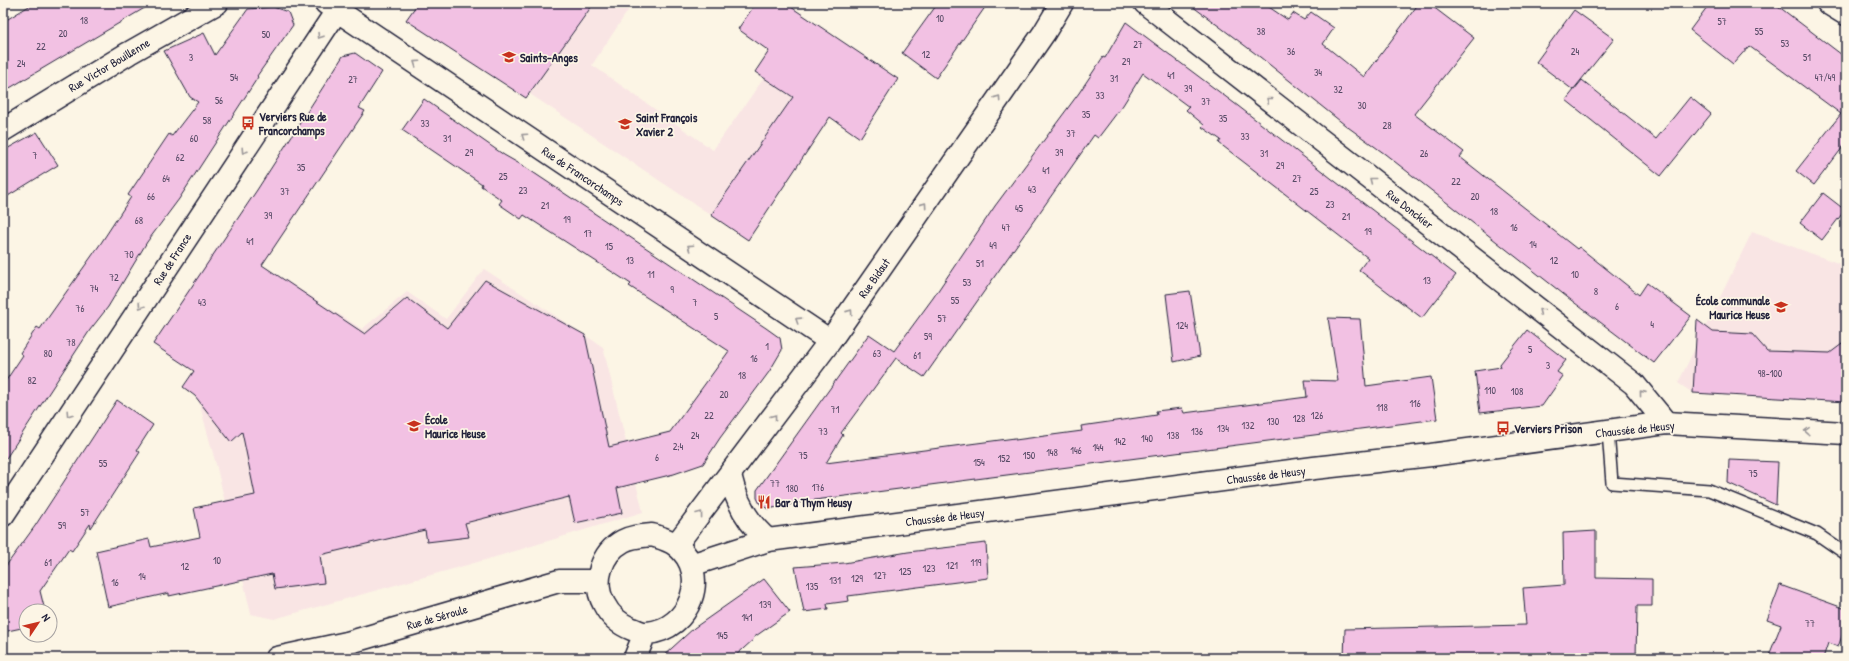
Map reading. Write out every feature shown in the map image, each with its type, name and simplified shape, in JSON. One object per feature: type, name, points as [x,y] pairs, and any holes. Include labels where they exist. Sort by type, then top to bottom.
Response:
[{"type":"street","name":"Rue Victor Bouillenne","points":[[3,130],[135,49],[216,3]]},
{"type":"street","name":"Rue Bidaut","points":[[676,545],[830,341],[1039,39],[1062,3]]},
{"type":"street","name":"Rue Donckier","points":[[1145,3],[1634,384],[1666,423]]},
{"type":"street","points":[[1828,3],[1846,14]]},
{"type":"street","name":"Rue de Francorchamps","points":[[335,5],[830,341]]},
{"type":"street","name":"Rue de France","points":[[3,515],[335,5]]},
{"type":"street","name":"Chaussée de Heusy","points":[[691,565],[768,540],[1298,470],[1431,455],[1666,423],[1846,433]]},
{"type":"street","points":[[730,475],[734,491],[742,508],[756,530],[768,540]]},
{"type":"street","points":[[652,535],[667,540],[676,545],[684,553],[691,565],[694,576],[694,593],[687,610],[675,623],[659,630],[646,634],[624,626],[609,614],[600,598],[597,581],[602,564],[610,551],[622,542],[636,536],[652,535]]},
{"type":"street","name":"Rue de Séroule","points":[[277,658],[347,643],[559,581],[597,581]]},
{"type":"street","points":[[635,658],[646,634]]},
{"type":"lane","points":[[1608,431],[1612,483],[1709,490],[1817,534],[1846,554]]},
{"type":"shaded area","name":"Saint François Xavier 2","points":[[594,3],[626,3],[631,6],[592,65],[713,150],[764,78],[793,97],[711,215],[530,94]]},
{"type":"shaded area","name":"École communale Maurice Heuse","points":[[1752,232],[1846,266],[1846,402],[1693,393],[1678,383]]},
{"type":"shaded area","name":"École Maurice Heuse","points":[[221,241],[260,267],[262,265],[362,329],[407,292],[446,319],[484,269],[603,347],[643,512],[492,558],[274,619],[251,614],[217,468],[194,384],[194,371],[153,344]]},
{"type":"building","points":[[34,3],[153,3],[3,92],[3,22]]},
{"type":"building","name":"Saints-Anges","points":[[418,3],[594,3],[526,98],[406,20]]},
{"type":"building","points":[[756,3],[785,3],[898,79],[860,138],[830,117],[748,240],[711,215],[793,97],[755,72],[769,51],[738,29]]},
{"type":"building","points":[[938,3],[988,3],[936,78],[902,53]]},
{"type":"building","points":[[1188,3],[1263,3],[1288,20],[1293,13],[1304,20],[1311,12],[1334,28],[1323,44],[1364,77],[1419,3],[1428,3],[1474,38],[1414,114],[1464,152],[1460,157],[1577,249],[1579,247],[1639,295],[1647,283],[1691,316],[1654,363],[1567,297],[1385,154],[1345,125],[1260,57]]},
{"type":"building","points":[[1710,3],[1774,3],[1846,58],[1846,143],[1814,185],[1796,171],[1841,114],[1749,46],[1733,64],[1690,30]]},
{"type":"building","points":[[273,7],[288,12],[293,25],[257,76],[258,77],[179,199],[147,242],[108,307],[90,330],[3,463],[3,385],[23,355],[20,353],[37,327],[40,329],[101,243],[131,197],[128,195],[169,134],[172,136],[198,102],[190,97],[164,51],[204,33],[215,55],[248,9]]},
{"type":"building","points":[[1574,10],[1614,39],[1573,90],[1536,62]]},
{"type":"building","points":[[1126,22],[1238,106],[1456,275],[1422,318],[1359,270],[1368,258],[1219,143],[1221,140],[1202,127],[1204,125],[1186,110],[1189,107],[1143,73],[1123,105],[1098,138],[1094,135],[924,377],[896,358],[841,433],[843,435],[826,463],[1015,438],[1015,440],[1082,431],[1081,426],[1157,415],[1156,411],[1182,408],[1184,413],[1307,397],[1305,380],[1338,381],[1328,318],[1360,319],[1366,386],[1431,377],[1437,419],[807,501],[768,509],[760,504],[757,498],[757,490],[869,334],[894,351],[933,298],[995,206],[1079,93],[1103,57],[1105,58]]},
{"type":"building","name":"École Maurice Heuse","points":[[355,53],[382,72],[359,108],[365,111],[262,265],[365,334],[407,298],[447,328],[485,280],[585,335],[609,447],[670,432],[729,351],[629,286],[631,284],[524,215],[521,219],[499,204],[502,200],[481,186],[482,184],[402,130],[424,99],[504,155],[525,167],[766,328],[780,338],[782,350],[769,372],[720,438],[703,464],[674,474],[617,488],[622,513],[575,523],[569,497],[465,523],[469,537],[427,542],[425,530],[320,555],[324,583],[275,589],[272,574],[169,596],[169,593],[108,607],[96,551],[149,539],[151,547],[200,537],[194,508],[255,495],[242,432],[231,442],[195,396],[183,387],[194,371],[153,344],[257,190],[343,56]]},
{"type":"building","points":[[1582,80],[1656,139],[1690,97],[1711,114],[1661,176],[1566,100]]},
{"type":"building","points":[[37,132],[58,165],[3,199],[3,151]]},
{"type":"building","points":[[1823,193],[1845,210],[1822,240],[1800,223]]},
{"type":"building","points":[[1190,291],[1200,356],[1174,362],[1166,294]]},
{"type":"building","points":[[1697,320],[1713,332],[1752,334],[1767,351],[1830,353],[1846,341],[1846,402],[1693,393]]},
{"type":"building","points":[[1527,330],[1566,360],[1557,372],[1563,376],[1542,406],[1480,413],[1475,371],[1501,367],[1500,364]]},
{"type":"building","points":[[117,400],[153,425],[137,450],[140,452],[91,528],[90,524],[72,551],[69,549],[40,591],[43,603],[18,603],[18,629],[3,632],[3,570],[35,526]]},
{"type":"building","points":[[1729,460],[1778,462],[1776,505],[1728,483]]},
{"type":"building","points":[[1596,531],[1596,578],[1652,579],[1652,606],[1637,606],[1636,658],[1597,658],[1597,652],[1524,658],[1344,658],[1345,629],[1526,625],[1523,588],[1564,585],[1563,533]]},
{"type":"building","points":[[986,543],[988,578],[848,596],[849,601],[827,604],[828,609],[804,612],[795,567],[844,563],[908,552]]},
{"type":"building","points":[[764,579],[790,612],[753,638],[754,639],[733,658],[661,658],[694,628]]},
{"type":"building","points":[[1780,585],[1846,609],[1846,625],[1838,647],[1828,643],[1823,658],[1768,658],[1781,625],[1767,620]]},
{"type":"place","name":"Saints-Anges","points":[[509,57]]},
{"type":"place","name":"Verviers Rue de Francorchamps","points":[[248,123]]},
{"type":"place","name":"Saint François Xavier 2","points":[[625,124]]},
{"type":"place","name":"École communale Maurice Heuse","points":[[1781,307]]},
{"type":"place","name":"École Maurice Heuse","points":[[414,426]]},
{"type":"place","name":"Verviers Prison","points":[[1503,428]]},
{"type":"place","name":"Bar à Thym Heusy","points":[[764,502]]}]
